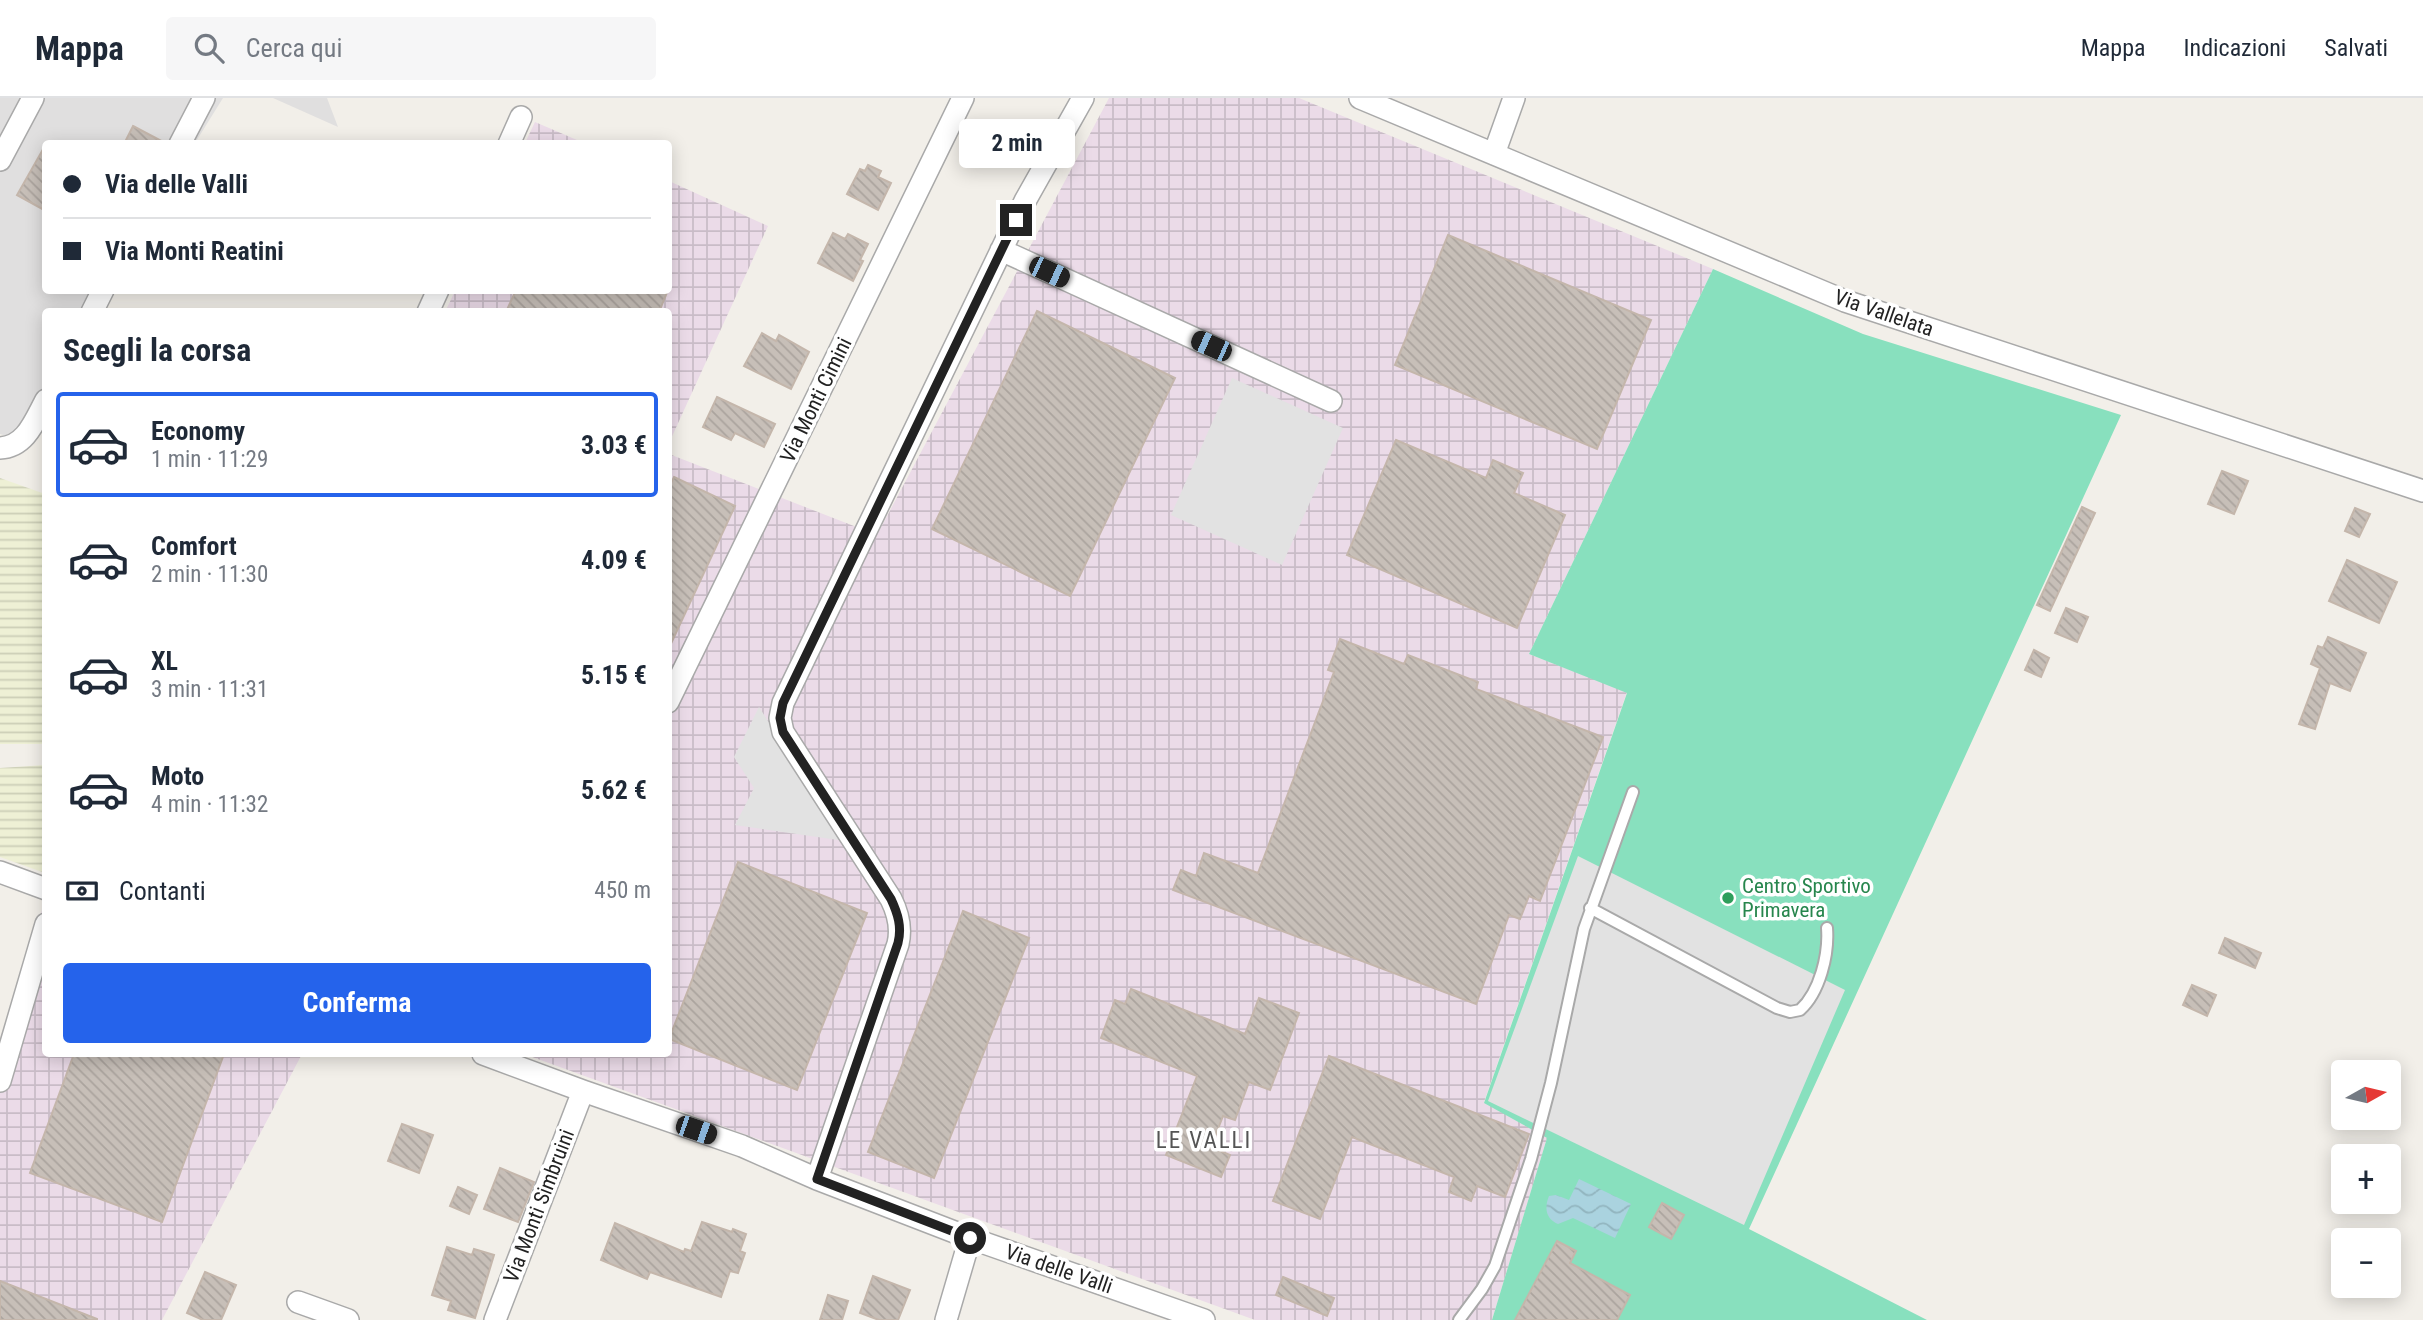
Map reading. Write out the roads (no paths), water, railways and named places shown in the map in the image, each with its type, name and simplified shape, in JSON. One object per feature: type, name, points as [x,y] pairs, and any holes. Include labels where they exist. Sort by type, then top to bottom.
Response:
[{"type":"street","points":[[0,160],[33,98]]},
{"type":"street","points":[[182,140],[204,98]]},
{"type":"street","name":"Via Monti Cimini","points":[[672,694],[963,98]]},
{"type":"street","points":[[817,1179],[898,943],[900,930],[897,912],[891,899],[783,732],[781,711],[1001,250],[1038,175],[1083,98]]},
{"type":"street","name":"Via Vallelata","points":[[1360,98],[1845,301],[2423,491]]},
{"type":"street","points":[[1494,154],[1514,98]]},
{"type":"street","points":[[511,140],[522,117]]},
{"type":"street","points":[[1001,250],[1331,401]]},
{"type":"street","points":[[0,447],[14,445],[20,441],[42,407]]},
{"type":"street","points":[[0,872],[42,888]]},
{"type":"street","points":[[0,1081],[42,938]]},
{"type":"street","name":"Via delle Valli","points":[[491,1057],[742,1146],[817,1179],[970,1238],[1204,1320]]},
{"type":"street","name":"Via Monti Simbruini","points":[[495,1320],[583,1091]]},
{"type":"street","points":[[946,1320],[970,1238]]},
{"type":"street","points":[[298,1302],[348,1320]]},
{"type":"lane","points":[[1459,1320],[1495,1266],[1531,1159],[1547,1101],[1590,908],[1633,792]]},
{"type":"lane","points":[[1590,908],[1777,1008],[1790,1012],[1797,1012],[1805,1006],[1824,966],[1828,948],[1827,928]]},
{"type":"water","points":[[1579,1179],[1631,1204],[1615,1238],[1573,1218],[1558,1224],[1549,1216],[1546,1209],[1549,1196],[1556,1195],[1569,1200]]},
{"type":"place","name":"Centro Sportivo Primavera","points":[[1728,898]]},
{"type":"district","name":"LE VALLI","points":[[1204,1140]]}]
